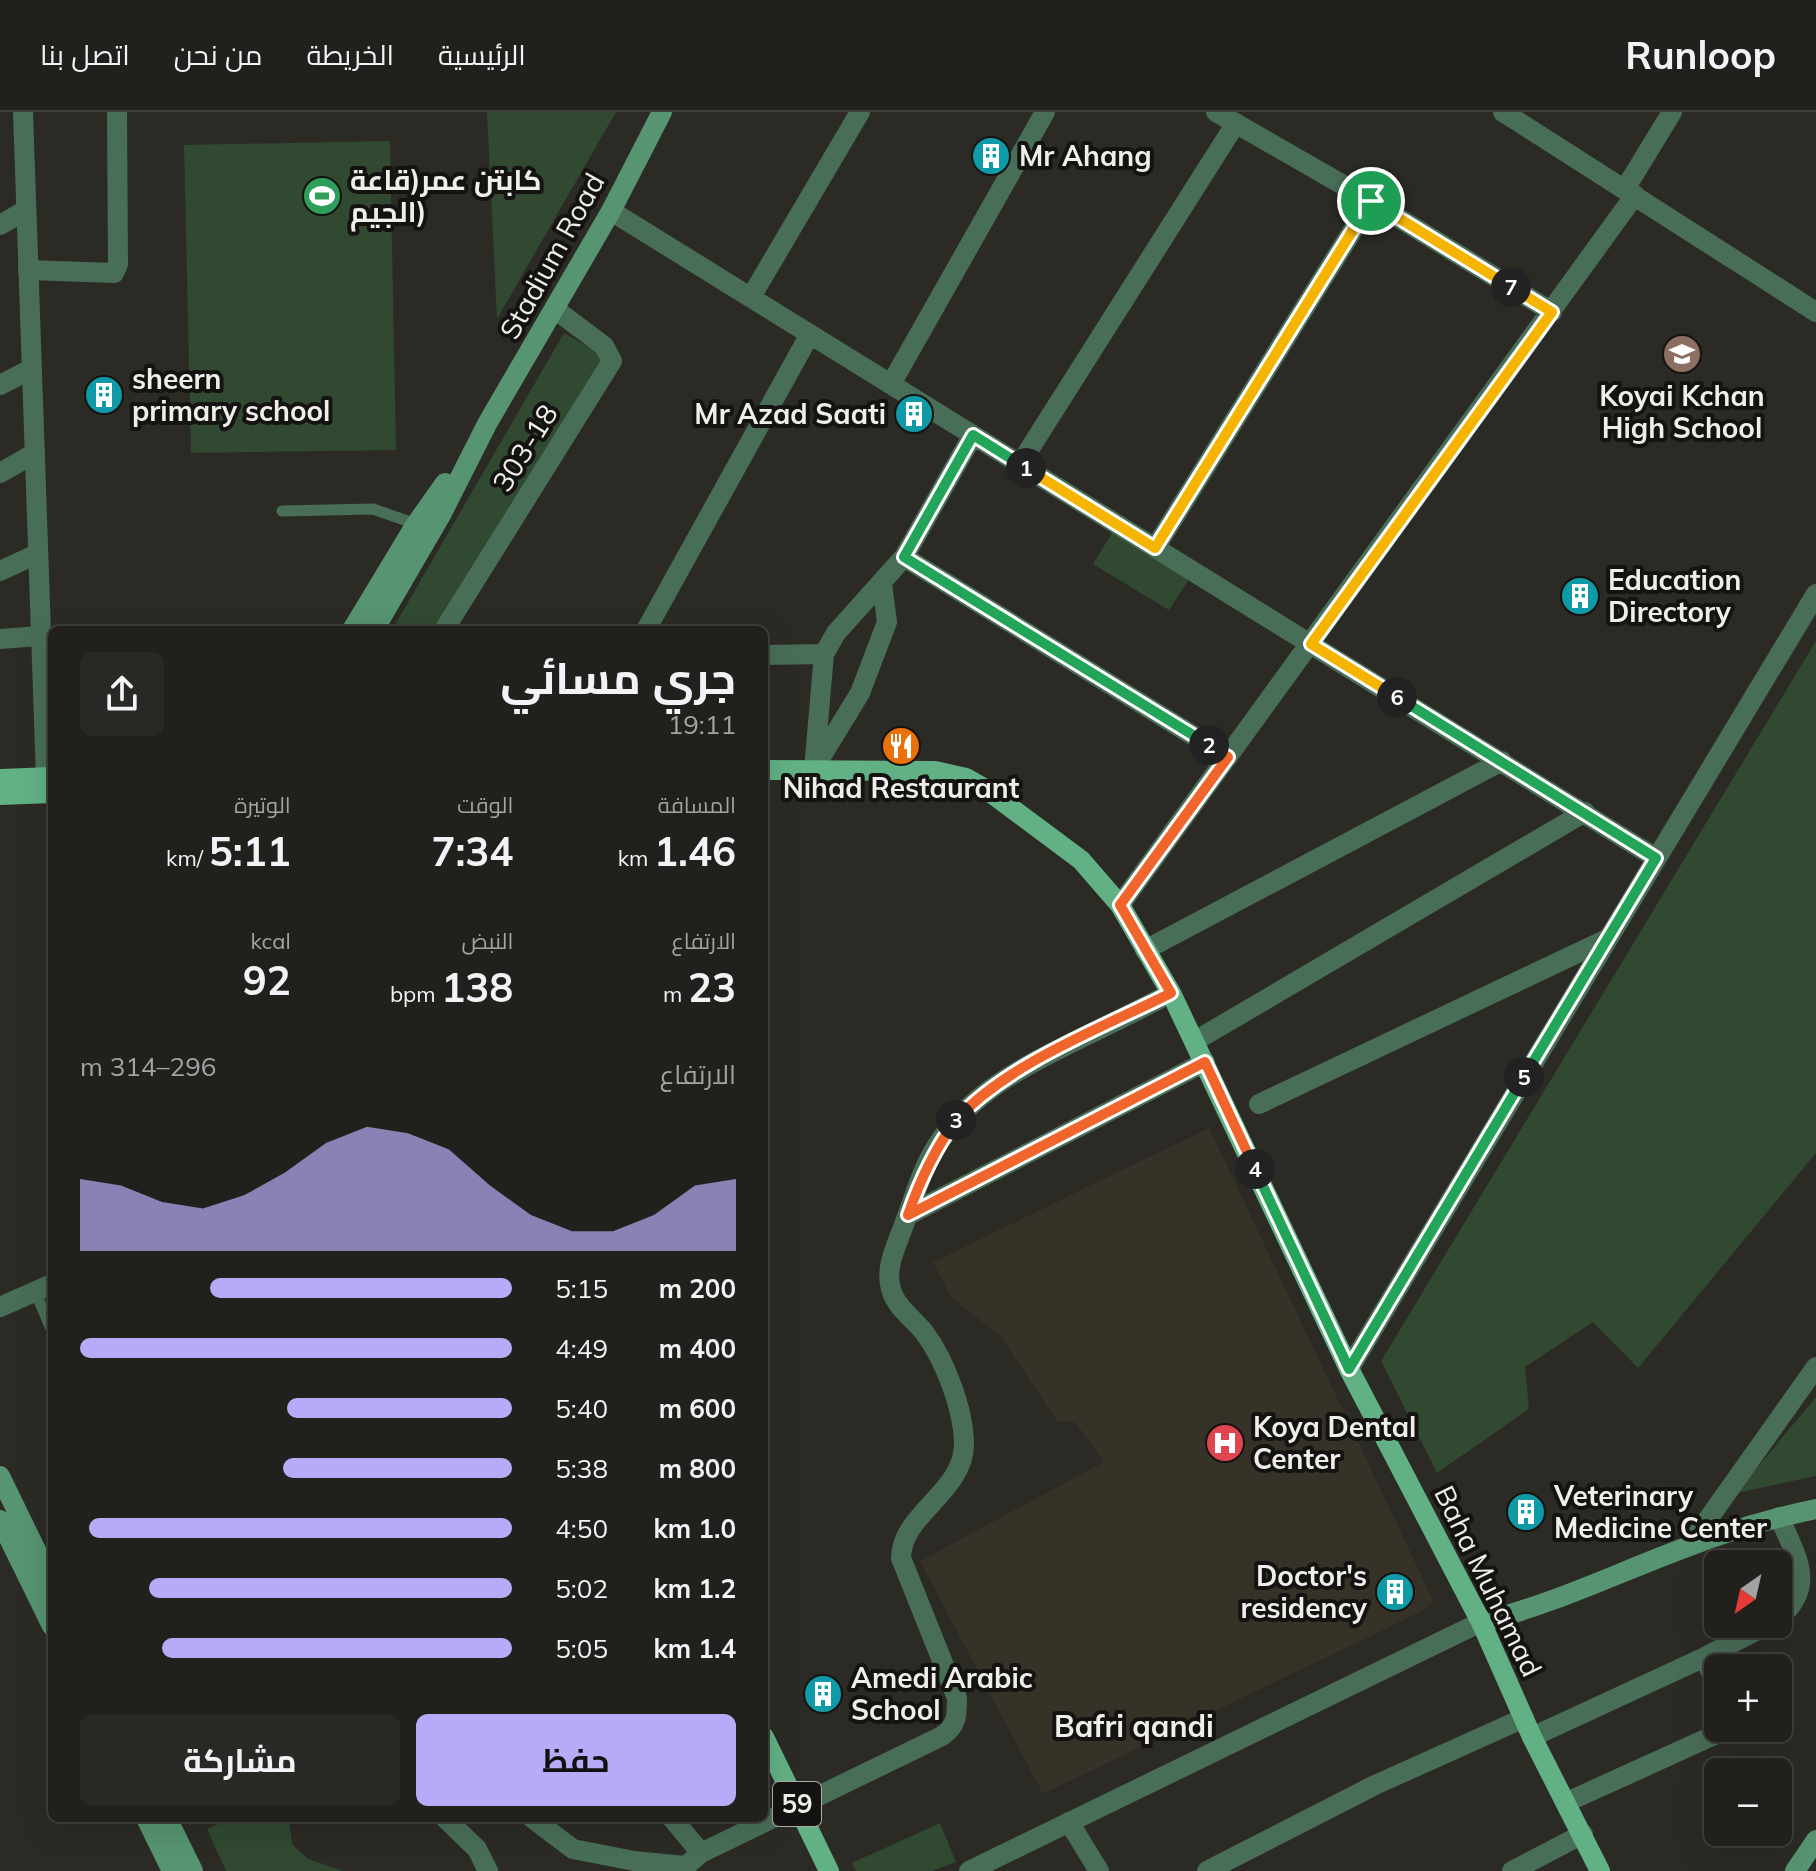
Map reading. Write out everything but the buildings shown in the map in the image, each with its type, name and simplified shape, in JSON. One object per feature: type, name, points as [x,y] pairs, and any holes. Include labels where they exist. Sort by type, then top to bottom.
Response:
[{"type":"main road","name":"Stadium Road","points":[[487,424],[556,310],[662,112]]},
{"type":"main road","points":[[354,626],[416,524],[487,424]]},
{"type":"main road","points":[[376,626],[441,515],[487,424]]},
{"type":"main road","name":"Baha Muhamad","points":[[768,771],[935,771],[966,778],[997,797],[1081,860],[1120,905],[1195,1041],[1349,1369],[1481,1622],[1528,1727],[1600,1871]]},
{"type":"main road","points":[[0,779],[48,783]]},
{"type":"main road","points":[[0,795],[48,783]]},
{"type":"main road","points":[[0,1476],[48,1575]]},
{"type":"main road","points":[[1481,1622],[1533,1608],[1689,1546],[1779,1517],[1816,1509]]},
{"type":"main road","points":[[0,1520],[48,1618]]},
{"type":"main road","name":"59","points":[[768,1745],[829,1871]]},
{"type":"main road","points":[[148,1822],[172,1871]]},
{"type":"main road","points":[[169,1822],[193,1871]]},
{"type":"main road","points":[[1795,1871],[1813,1850]]},
{"type":"street","points":[[23,112],[40,636],[48,754]]},
{"type":"street","points":[[28,270],[114,273],[118,264],[117,112]]},
{"type":"street","points":[[751,297],[860,112]]},
{"type":"street","points":[[891,384],[1045,112]]},
{"type":"street","points":[[1216,112],[1371,201],[1552,312]]},
{"type":"street","points":[[1503,112],[1816,312]]},
{"type":"street","points":[[1120,905],[1552,312],[1630,192],[1672,112]]},
{"type":"street","points":[[1020,464],[1236,123]]},
{"type":"street","points":[[1155,548],[1371,201]]},
{"type":"street","points":[[0,225],[26,210]]},
{"type":"street","points":[[611,211],[1656,858]]},
{"type":"street","name":"303-18","points":[[446,626],[612,361],[604,346],[556,310]]},
{"type":"street","points":[[648,626],[810,334]]},
{"type":"street","points":[[0,385],[31,369]]},
{"type":"street","points":[[814,769],[824,654],[836,633],[904,557],[973,435]]},
{"type":"street","points":[[0,473],[35,453]]},
{"type":"street","points":[[0,571],[37,554]]},
{"type":"street","points":[[904,557],[1228,757]]},
{"type":"street","points":[[814,769],[860,693],[887,622],[882,584]]},
{"type":"street","points":[[1349,1369],[1816,594]]},
{"type":"street","points":[[0,639],[40,636]]},
{"type":"street","points":[[768,655],[824,654]]},
{"type":"street","points":[[1145,950],[1502,761]]},
{"type":"street","points":[[1195,1041],[1585,812]]},
{"type":"street","points":[[1259,1104],[1607,939]]},
{"type":"street","points":[[537,1822],[573,1849],[634,1861],[689,1864],[953,1728],[957,1698],[901,1558],[901,1544],[943,1494],[957,1470],[964,1450],[963,1429],[949,1377],[931,1343],[896,1301],[891,1289],[890,1265],[919,1181],[935,1148],[957,1118],[983,1092],[1014,1072],[1171,993]]},
{"type":"street","points":[[908,1215],[1205,1062]]},
{"type":"street","points":[[0,1307],[44,1288]]},
{"type":"street","points":[[1689,1546],[1816,1367]]},
{"type":"street","points":[[1779,1517],[1807,1578],[1804,1593],[1792,1610]]},
{"type":"street","points":[[969,1871],[1481,1622]]},
{"type":"street","points":[[1711,1654],[1742,1638]]},
{"type":"street","points":[[1207,1871],[1375,1785],[1704,1657]]},
{"type":"street","points":[[1567,1802],[1704,1740]]},
{"type":"street","points":[[673,1822],[689,1864]]},
{"type":"street","points":[[1069,1822],[1099,1871]]},
{"type":"street","points":[[467,1826],[488,1871]]},
{"type":"street","points":[[1512,1871],[1583,1834]]},
{"type":"lane","points":[[282,511],[373,509],[416,524]]},
{"type":"lane","points":[[44,1288],[48,1310]]},
{"type":"shaded area","name":"Koya Dental Center","points":[[1209,1128],[1434,1602],[1418,1613],[1043,1794],[920,1561],[1104,1462],[1076,1423],[1057,1421],[1001,1337],[951,1297],[933,1262]]},
{"type":"green space","points":[[487,112],[616,112],[497,319]]},
{"type":"green space","points":[[390,141],[396,450],[191,453],[184,145]]},
{"type":"green space","points":[[564,333],[608,358],[442,626],[394,626]]},
{"type":"green space","points":[[1115,528],[1193,573],[1169,610],[1093,564]]},
{"type":"green space","points":[[1816,641],[1816,1153],[1638,1368],[1593,1322],[1525,1367],[1529,1409],[1437,1473],[1381,1361]]},
{"type":"green space","points":[[1816,1397],[1816,1476],[1736,1493]]},
{"type":"green space","points":[[223,1822],[289,1822],[292,1844],[308,1859],[343,1871],[226,1871],[207,1829]]},
{"type":"green space","points":[[940,1823],[956,1862],[932,1871],[856,1871],[852,1863]]},
{"type":"place","name":"Mr Ahang","points":[[991,156]]},
{"type":"place","name":"كابتن عمر(قاعة الجيم)","points":[[322,196]]},
{"type":"place","name":"Koyai Kchan High School","points":[[1682,354]]},
{"type":"place","name":"sheern primary school","points":[[104,395]]},
{"type":"place","name":"Mr Azad Saati","points":[[914,414]]},
{"type":"place","name":"Education Directory","points":[[1580,596]]},
{"type":"place","name":"Nihad Restaurant","points":[[901,746]]},
{"type":"place","name":"Koya Dental Center","points":[[1225,1443]]},
{"type":"place","name":"Veterinary Medicine Center","points":[[1526,1512]]},
{"type":"place","name":"Doctor's residency","points":[[1395,1592]]},
{"type":"place","name":"Amedi Arabic School","points":[[823,1694]]},
{"type":"district","name":"Bafri qandi","points":[[1134,1727]]},
{"type":"route","points":[[1371,201],[1552,312],[1311,644],[1656,858],[1349,1369],[1205,1062],[908,1215],[919,1181],[935,1148],[957,1118],[983,1092],[1014,1072],[1171,993],[1120,905],[1228,757],[904,557],[973,435],[1155,548],[1371,201]]}]
